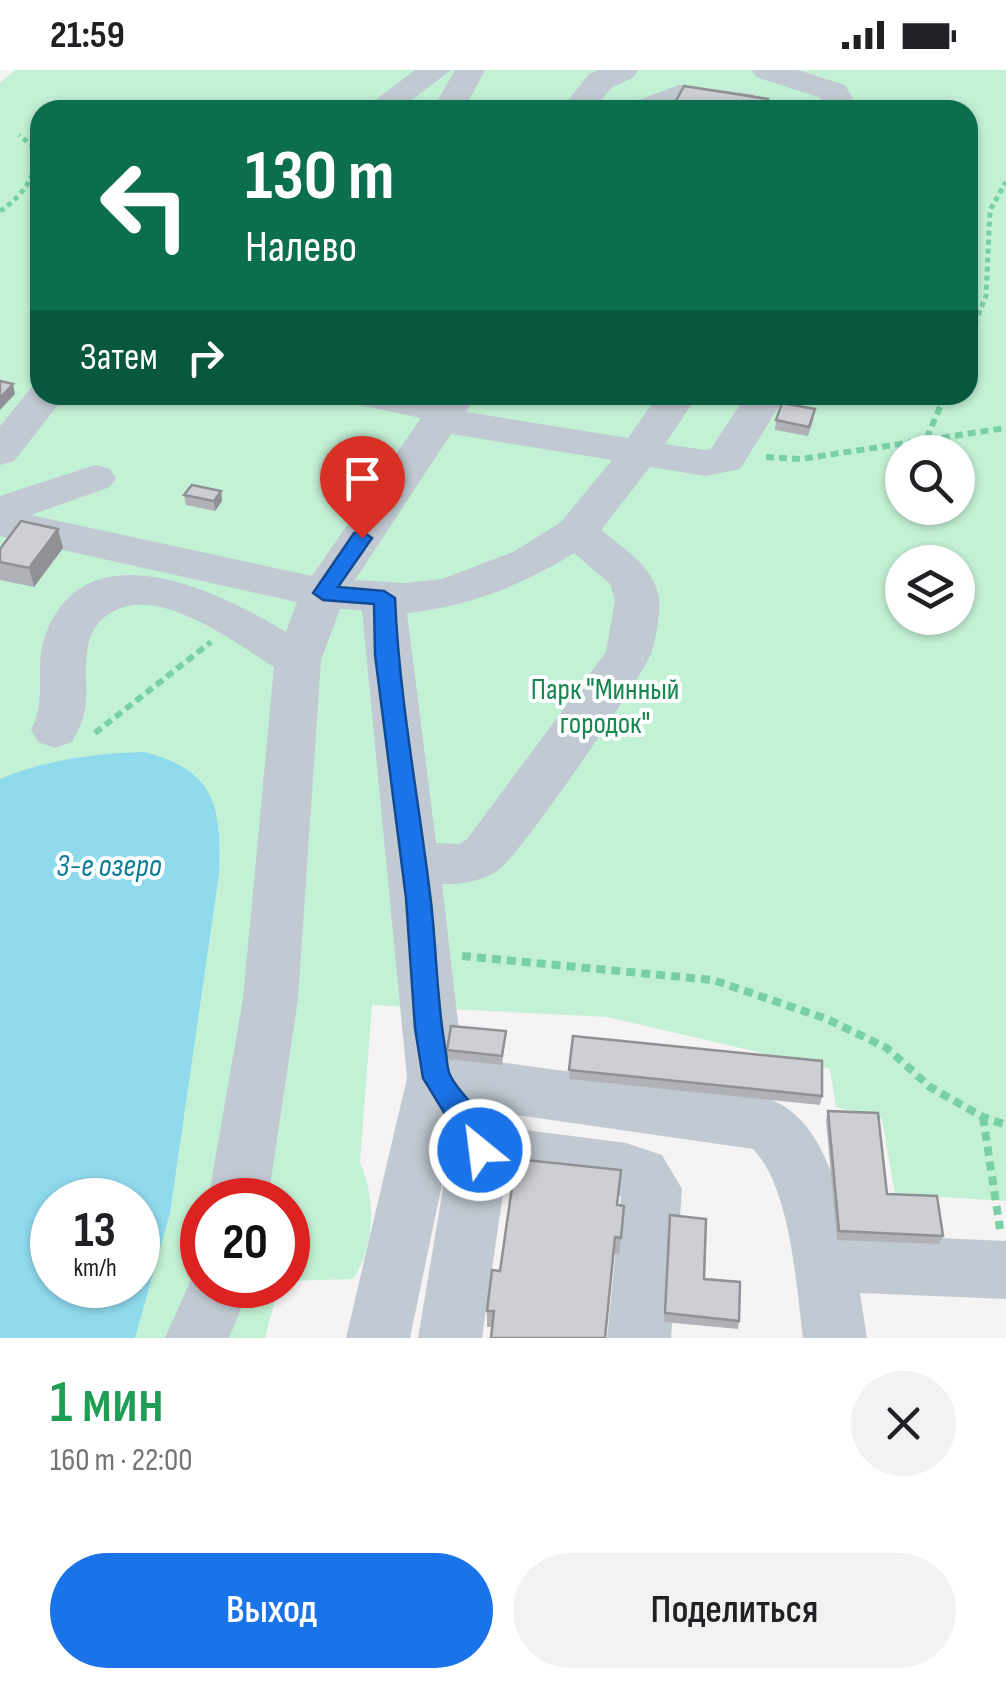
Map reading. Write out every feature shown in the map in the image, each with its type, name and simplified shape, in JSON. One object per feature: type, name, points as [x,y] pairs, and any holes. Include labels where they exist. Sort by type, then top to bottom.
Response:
[{"type":"street","points":[[454,100],[470,70]]},
{"type":"street","points":[[584,100],[600,81],[624,70]]},
{"type":"street","points":[[767,70],[834,92],[838,100]]},
{"type":"street","points":[[391,100],[430,71]]},
{"type":"street","points":[[661,100],[688,93],[738,100]]},
{"type":"street","points":[[0,452],[38,405]]},
{"type":"street","points":[[1,511],[323,593],[384,598],[448,594],[530,561],[576,532],[612,491],[671,405]]},
{"type":"street","points":[[243,1178],[284,890],[298,660],[323,593],[449,408],[706,464],[725,460],[760,405]]},
{"type":"street","points":[[1,511],[95,478]]},
{"type":"street","points":[[413,860],[449,866],[472,862],[484,853],[608,688],[629,653],[637,600],[630,578],[576,532]]},
{"type":"street","points":[[319,539],[323,593]]},
{"type":"street","points":[[72,733],[64,712],[64,652],[71,623],[97,599],[125,589],[155,589],[184,598],[298,660]]},
{"type":"street","points":[[378,1338],[436,1078],[386,655],[384,598]]},
{"type":"street","points":[[436,1078],[472,1123],[480,1141],[450,1338]]},
{"type":"street","points":[[436,1078],[769,1126],[784,1135],[796,1155],[823,1262],[835,1338]]},
{"type":"street","points":[[480,1150],[641,1174],[652,1189],[638,1338]]},
{"type":"street","points":[[823,1262],[1005,1259]]},
{"type":"street","points":[[197,1338],[210,1308]]},
{"type":"path","points":[[18,135],[30,144]]},
{"type":"path","points":[[978,316],[986,296],[990,210],[1006,182]]},
{"type":"path","points":[[0,212],[30,183]]},
{"type":"path","points":[[928,435],[941,405]]},
{"type":"path","points":[[959,435],[1006,428]]},
{"type":"path","points":[[730,454],[801,459],[885,446]]},
{"type":"path","points":[[72,733],[236,624]]},
{"type":"path","points":[[421,953],[585,964],[714,980],[827,1019],[886,1048],[930,1087],[983,1117],[1006,1125]]},
{"type":"path","points":[[983,1117],[1005,1259]]},
{"type":"green space","name":"Парк \"Минный городок\"","points":[[15,70],[1006,70],[1006,1201],[895,1194],[882,1119],[836,1107],[830,1069],[607,1017],[372,1005],[360,1163],[369,1191],[371,1222],[366,1252],[353,1279],[310,1280],[310,1178],[180,1178],[180,1308],[273,1308],[265,1338],[0,1338],[0,83]]},
{"type":"water","name":"3-е озеро","points":[[144,752],[186,769],[209,794],[219,829],[219,874],[170,1213],[160,1249],[160,1178],[30,1178],[30,1308],[143,1308],[135,1338],[0,1338],[0,779],[53,762]]},
{"type":"building","points":[[684,86],[768,99],[768,100],[676,100]]},
{"type":"building","points":[[0,381],[13,384],[0,398]]},
{"type":"building","points":[[781,405],[815,409],[809,427],[776,420]]},
{"type":"building","points":[[192,485],[221,491],[214,501],[184,495]]},
{"type":"building","points":[[21,521],[58,529],[29,568],[0,562],[0,549]]},
{"type":"building","points":[[451,1026],[506,1031],[502,1056],[447,1050]]},
{"type":"building","points":[[573,1036],[822,1061],[822,1096],[569,1070]]},
{"type":"building","points":[[828,1111],[878,1113],[887,1194],[937,1196],[943,1236],[839,1231]]},
{"type":"building","points":[[516,1159],[621,1170],[617,1205],[624,1206],[621,1238],[615,1237],[605,1338],[491,1338],[494,1311],[487,1311],[492,1270],[500,1271]]},
{"type":"building","points":[[670,1215],[706,1219],[704,1279],[740,1282],[739,1321],[665,1313]]},
{"type":"route","points":[[362,538],[323,593],[384,598],[386,655],[418,898],[436,1078],[472,1123],[480,1150]]}]
